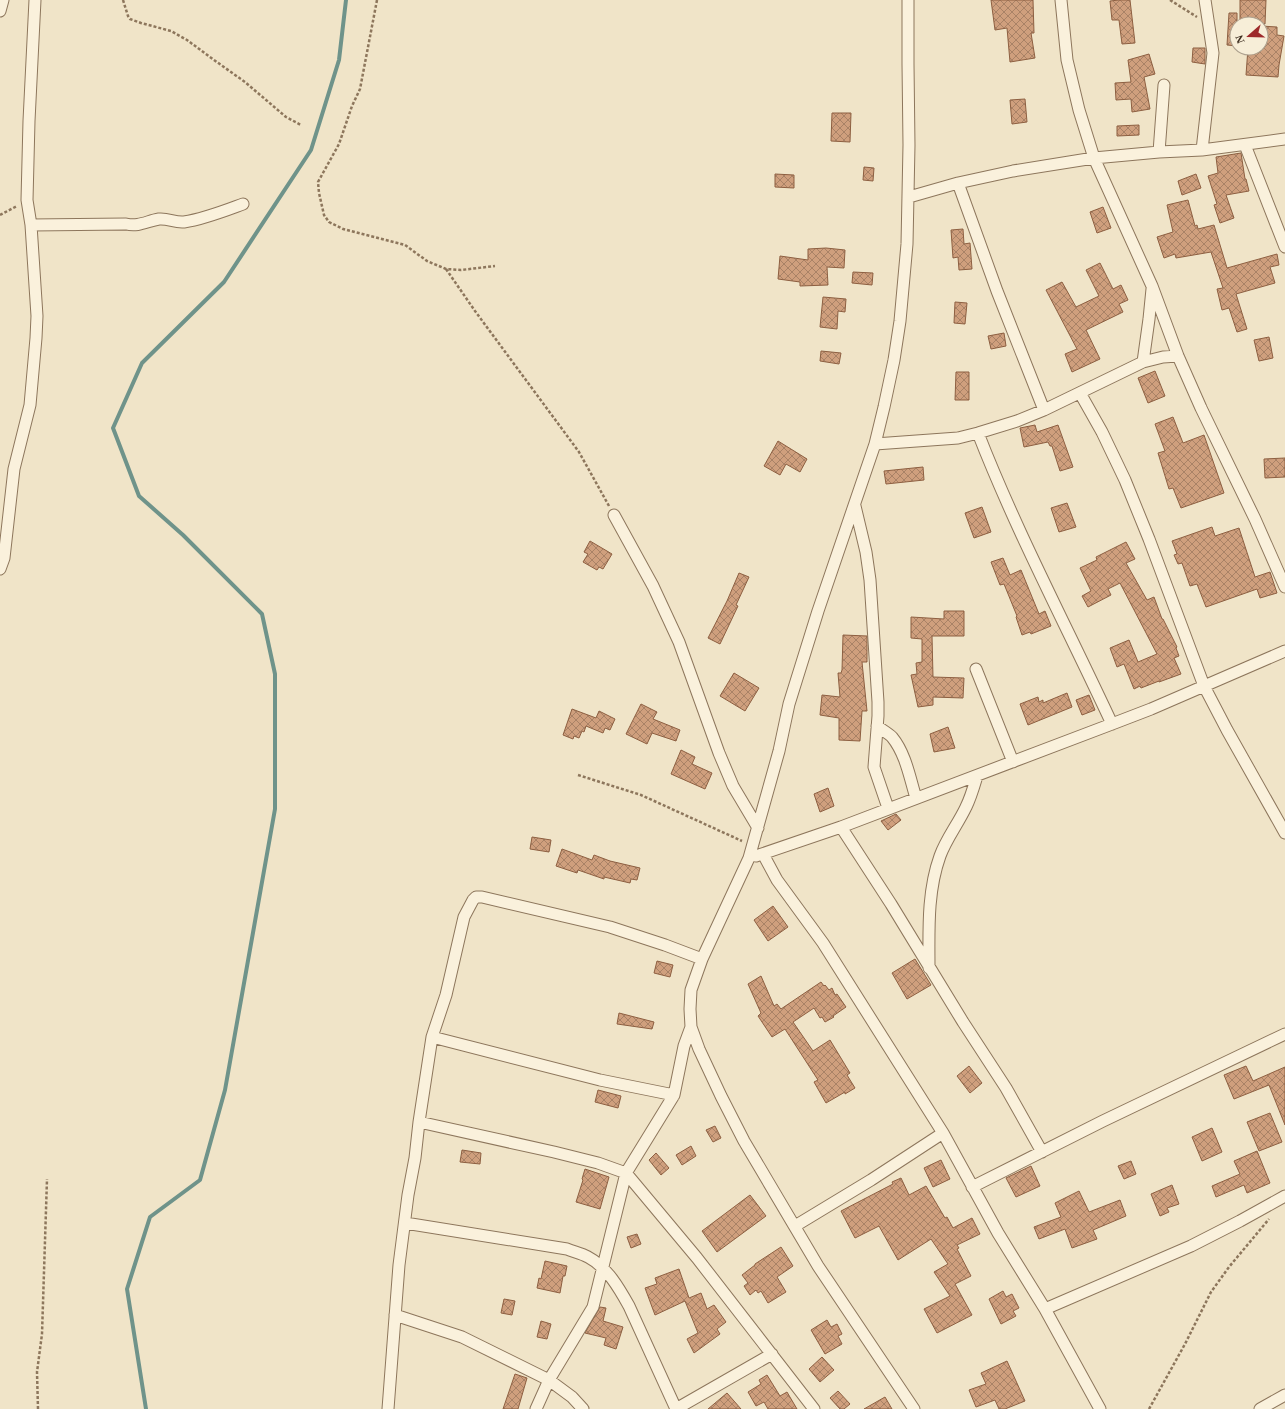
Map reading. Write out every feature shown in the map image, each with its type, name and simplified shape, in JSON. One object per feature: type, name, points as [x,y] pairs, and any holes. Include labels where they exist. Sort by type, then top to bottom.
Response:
[{"type":"street","points":[[0,11],[3,0]]},
{"type":"street","points":[[0,569],[4,558],[14,469],[30,405],[36,338],[37,316],[31,225],[27,200],[34,0]]},
{"type":"street","points":[[908,0],[909,197],[907,244],[900,322],[894,360],[875,444],[820,605],[789,704],[779,751],[750,858],[702,959],[692,990],[690,1009],[691,1027],[699,1049],[724,1102],[765,1177],[818,1266],[914,1409]]},
{"type":"street","points":[[1061,0],[1067,60],[1079,110],[1094,158],[1152,286],[1178,356],[1210,427],[1255,519],[1285,587]]},
{"type":"street","points":[[1202,150],[1213,59],[1213,46],[1205,0]]},
{"type":"street","points":[[1159,152],[1164,85]]},
{"type":"street","points":[[909,197],[958,183],[1014,171],[1094,158],[1202,150],[1285,139]]},
{"type":"street","points":[[1245,145],[1285,247]]},
{"type":"street","points":[[958,183],[997,291],[1044,410]]},
{"type":"street","points":[[31,225],[138,225],[162,219],[184,222],[208,216],[243,204]]},
{"type":"street","points":[[1143,362],[1152,286]]},
{"type":"street","points":[[875,444],[958,438],[978,433],[1017,421],[1044,410],[1143,362],[1163,357],[1178,356]]},
{"type":"street","points":[[1080,393],[1102,432],[1128,487],[1204,686],[1285,834]]},
{"type":"street","points":[[978,433],[995,478],[1112,724]]},
{"type":"street","points":[[855,505],[866,552],[870,580],[878,702],[874,767],[888,808]]},
{"type":"street","points":[[614,515],[653,586],[679,642],[719,753],[733,786],[758,828]]},
{"type":"street","points":[[750,858],[841,827],[1112,724],[1285,651]]},
{"type":"street","points":[[976,669],[1013,762]]},
{"type":"street","points":[[877,726],[888,733],[896,743],[903,758],[916,798]]},
{"type":"street","points":[[929,969],[930,903],[940,856],[966,808],[977,776]]},
{"type":"street","points":[[841,827],[891,904],[929,969],[1006,1088],[1042,1152]]},
{"type":"street","points":[[763,854],[782,886],[823,943],[943,1133],[998,1233],[1045,1310],[1100,1409]]},
{"type":"street","points":[[388,1409],[399,1265],[404,1223],[415,1158],[418,1122],[432,1037],[446,995],[464,917],[473,900],[476,897],[482,897],[610,927],[702,959]]},
{"type":"street","points":[[536,1409],[549,1380],[593,1307],[626,1173],[674,1095],[684,1046],[691,1027]]},
{"type":"street","points":[[972,1186],[1103,1121],[1285,1034]]},
{"type":"street","points":[[432,1037],[600,1080],[674,1095]]},
{"type":"street","points":[[418,1122],[598,1163],[626,1173],[693,1252],[814,1409]]},
{"type":"street","points":[[795,1226],[871,1180],[943,1133]]},
{"type":"street","points":[[1045,1310],[1191,1246],[1285,1196]]},
{"type":"street","points":[[404,1223],[567,1249],[587,1257],[602,1267],[623,1294],[676,1409],[772,1354]]},
{"type":"street","points":[[395,1315],[462,1337],[549,1380],[572,1397],[583,1409]]},
{"type":"street","points":[[1260,1409],[1285,1394]]},
{"type":"path","points":[[123,0],[130,19],[171,31],[187,40],[245,82],[286,117],[301,125]]},
{"type":"path","points":[[377,0],[360,89],[352,106],[339,144],[318,182],[324,215],[329,222],[343,229],[405,245],[427,261],[446,269],[461,270],[495,266]]},
{"type":"path","points":[[1170,0],[1209,26]]},
{"type":"path","points":[[0,215],[27,200]]},
{"type":"path","points":[[446,269],[475,311],[579,452],[614,515]]},
{"type":"path","points":[[578,775],[640,794],[753,846]]},
{"type":"path","points":[[38,1409],[37,1372],[42,1334],[47,1179]]},
{"type":"path","points":[[1149,1409],[1185,1344],[1211,1292],[1229,1267],[1270,1218]]},
{"type":"building","points":[[991,0],[1033,0],[1034,33],[1031,33],[1035,58],[1010,62],[1007,28],[995,30]]},
{"type":"building","points":[[1130,0],[1135,43],[1122,44],[1119,20],[1112,20],[1110,1]]},
{"type":"building","points":[[1240,0],[1266,0],[1265,16],[1240,16]]},
{"type":"building","points":[[1229,13],[1237,13],[1237,16],[1229,16],[1229,45],[1227,45]]},
{"type":"building","points":[[1269,26],[1277,27],[1277,35],[1284,36],[1278,77],[1246,75],[1247,56],[1269,56]]},
{"type":"building","points":[[1193,48],[1205,48],[1205,64],[1192,62]]},
{"type":"building","points":[[1149,54],[1155,74],[1144,77],[1150,109],[1132,112],[1131,99],[1116,100],[1115,83],[1131,82],[1128,60]]},
{"type":"building","points":[[1025,99],[1027,122],[1012,124],[1010,100]]},
{"type":"building","points":[[832,113],[851,113],[850,142],[831,141]]},
{"type":"building","points":[[1139,125],[1139,135],[1117,136],[1117,126]]},
{"type":"building","points":[[1241,153],[1245,179],[1249,191],[1226,195],[1234,218],[1220,223],[1214,205],[1217,204],[1208,176],[1218,173],[1216,157]]},
{"type":"building","points":[[864,167],[874,168],[873,181],[863,180]]},
{"type":"building","points":[[775,174],[794,175],[794,188],[775,187]]},
{"type":"building","points":[[1196,174],[1201,188],[1182,195],[1178,181]]},
{"type":"building","points":[[1188,200],[1195,226],[1197,225],[1198,229],[1214,225],[1227,268],[1277,254],[1279,265],[1270,267],[1275,283],[1236,294],[1247,329],[1237,332],[1229,308],[1222,310],[1217,289],[1223,288],[1211,252],[1176,258],[1175,254],[1164,258],[1157,237],[1173,232],[1167,205]]},
{"type":"building","points":[[1103,207],[1111,228],[1097,233],[1090,212]]},
{"type":"building","points":[[963,229],[964,244],[970,243],[972,269],[959,270],[958,257],[953,258],[951,230]]},
{"type":"building","points":[[826,248],[845,250],[844,268],[827,267],[828,285],[800,286],[800,282],[778,279],[780,256],[808,260],[808,249]]},
{"type":"building","points":[[1100,263],[1113,289],[1121,285],[1128,300],[1119,304],[1123,312],[1086,330],[1100,359],[1072,372],[1065,354],[1077,349],[1046,290],[1062,282],[1076,307],[1099,296],[1086,270]]},
{"type":"building","points":[[853,272],[873,273],[872,285],[852,283]]},
{"type":"building","points":[[823,297],[846,299],[845,312],[838,311],[837,329],[820,327]]},
{"type":"building","points":[[955,302],[967,303],[965,324],[954,323]]},
{"type":"building","points":[[1004,333],[1006,346],[991,349],[988,336]]},
{"type":"building","points":[[1269,337],[1273,358],[1259,361],[1254,340]]},
{"type":"building","points":[[821,351],[841,353],[839,364],[820,361]]},
{"type":"building","points":[[1155,371],[1165,396],[1148,403],[1138,378]]},
{"type":"building","points":[[956,372],[969,372],[969,400],[955,400]]},
{"type":"building","points":[[1173,417],[1183,443],[1204,435],[1224,493],[1181,508],[1173,488],[1169,489],[1158,453],[1165,451],[1155,424]]},
{"type":"building","points":[[1035,425],[1037,432],[1058,425],[1073,467],[1060,471],[1052,446],[1050,446],[1048,442],[1024,447],[1020,428]]},
{"type":"building","points":[[778,441],[807,459],[800,472],[786,464],[780,475],[764,466]]},
{"type":"building","points":[[1285,458],[1285,477],[1265,478],[1264,459]]},
{"type":"building","points":[[923,467],[924,480],[886,484],[884,471]]},
{"type":"building","points":[[1067,503],[1076,527],[1059,532],[1051,508]]},
{"type":"building","points":[[982,507],[991,532],[974,538],[965,513]]},
{"type":"building","points":[[1212,527],[1215,536],[1239,528],[1255,577],[1270,572],[1277,593],[1260,598],[1257,589],[1206,607],[1197,584],[1190,586],[1182,563],[1178,564],[1174,555],[1177,554],[1172,541]]},
{"type":"building","points":[[590,541],[612,554],[603,569],[599,567],[597,570],[583,562],[588,554],[584,552]]},
{"type":"building","points":[[1126,542],[1135,559],[1126,563],[1147,600],[1154,597],[1162,619],[1177,647],[1179,656],[1174,658],[1181,674],[1134,689],[1124,664],[1117,667],[1110,648],[1129,640],[1138,662],[1157,654],[1120,583],[1108,589],[1111,595],[1088,607],[1082,596],[1091,591],[1080,568],[1097,560],[1096,557]]},
{"type":"building","points":[[1003,558],[1010,575],[1021,570],[1039,614],[1045,611],[1051,626],[1031,634],[1030,632],[1022,635],[1016,617],[1017,616],[1004,584],[1000,585],[991,562]]},
{"type":"building","points":[[739,573],[749,577],[736,605],[738,606],[720,644],[708,638],[727,601]]},
{"type":"building","points":[[944,611],[964,611],[964,636],[932,636],[933,677],[964,678],[963,698],[933,697],[933,705],[918,707],[911,675],[917,674],[916,663],[922,662],[922,639],[911,638],[911,617],[944,619]]},
{"type":"building","points":[[843,635],[867,636],[867,662],[862,662],[867,711],[862,711],[860,741],[839,740],[839,718],[820,715],[822,695],[840,697],[838,673],[841,673],[842,670]]},
{"type":"building","points":[[734,673],[759,688],[745,711],[720,696]]},
{"type":"building","points":[[1067,693],[1072,707],[1028,725],[1020,704],[1038,697],[1039,702],[1043,700],[1043,703]]},
{"type":"building","points":[[1089,695],[1095,710],[1082,715],[1076,700]]},
{"type":"building","points":[[641,704],[657,712],[653,719],[680,730],[676,741],[652,733],[647,744],[626,734]]},
{"type":"building","points":[[572,709],[596,718],[599,711],[615,719],[610,730],[605,728],[603,733],[586,726],[584,732],[582,731],[579,738],[574,736],[573,739],[563,735]]},
{"type":"building","points":[[948,727],[955,748],[934,752],[930,734]]},
{"type":"building","points":[[681,750],[695,757],[692,764],[712,773],[705,789],[671,774]]},
{"type":"building","points":[[828,788],[834,806],[820,812],[814,794]]},
{"type":"building","points":[[896,814],[901,820],[888,830],[881,821]]},
{"type":"building","points":[[532,837],[551,840],[549,852],[530,849]]},
{"type":"building","points":[[562,849],[592,860],[594,855],[610,861],[640,868],[637,880],[631,879],[630,883],[604,877],[604,879],[578,870],[577,873],[556,866]]},
{"type":"building","points":[[773,906],[788,927],[768,941],[754,920]]},
{"type":"building","points":[[915,959],[931,985],[907,999],[892,973]]},
{"type":"building","points":[[657,961],[673,965],[670,977],[654,973]]},
{"type":"building","points":[[761,976],[774,1006],[777,1004],[781,1009],[821,982],[829,990],[832,988],[835,995],[837,994],[846,1007],[825,1022],[822,1017],[820,1018],[814,1008],[793,1022],[813,1051],[830,1040],[850,1073],[847,1075],[855,1088],[826,1103],[814,1082],[818,1080],[785,1029],[772,1037],[758,1016],[761,1013],[748,984]]},
{"type":"building","points":[[619,1013],[654,1022],[652,1029],[617,1024]]},
{"type":"building","points":[[969,1066],[982,1083],[970,1093],[957,1076]]},
{"type":"building","points":[[1246,1066],[1253,1081],[1285,1067],[1285,1125],[1269,1085],[1234,1099],[1224,1075]]},
{"type":"building","points":[[598,1090],[621,1096],[618,1108],[595,1102]]},
{"type":"building","points":[[1270,1113],[1282,1142],[1259,1151],[1247,1122]]},
{"type":"building","points":[[715,1126],[721,1138],[713,1142],[706,1130]]},
{"type":"building","points":[[1212,1128],[1222,1152],[1202,1161],[1192,1137]]},
{"type":"building","points":[[691,1146],[696,1156],[682,1165],[676,1155]]},
{"type":"building","points":[[462,1150],[481,1153],[480,1164],[460,1162]]},
{"type":"building","points":[[1257,1151],[1270,1183],[1247,1193],[1244,1185],[1216,1197],[1212,1186],[1240,1174],[1234,1161]]},
{"type":"building","points":[[656,1153],[669,1168],[661,1175],[649,1160]]},
{"type":"building","points":[[941,1160],[950,1179],[933,1187],[924,1168]]},
{"type":"building","points":[[1131,1161],[1136,1174],[1124,1179],[1118,1166]]},
{"type":"building","points":[[1031,1166],[1040,1186],[1016,1197],[1006,1178]]},
{"type":"building","points":[[585,1169],[609,1177],[600,1209],[576,1202]]},
{"type":"building","points":[[901,1178],[909,1195],[926,1186],[945,1218],[947,1217],[953,1228],[972,1218],[980,1234],[957,1245],[959,1248],[957,1249],[971,1276],[955,1284],[972,1315],[937,1333],[924,1309],[950,1296],[934,1272],[948,1264],[931,1239],[898,1260],[879,1226],[855,1238],[841,1211],[893,1184],[892,1182]]},
{"type":"building","points":[[1172,1185],[1179,1204],[1167,1208],[1169,1212],[1160,1216],[1151,1194]]},
{"type":"building","points":[[1079,1191],[1089,1212],[1120,1200],[1126,1216],[1093,1230],[1097,1239],[1072,1248],[1065,1229],[1039,1239],[1034,1227],[1061,1217],[1055,1203]]},
{"type":"building","points":[[750,1195],[766,1216],[717,1252],[702,1231]]},
{"type":"building","points":[[637,1234],[641,1244],[631,1248],[627,1237]]},
{"type":"building","points":[[781,1247],[793,1266],[777,1277],[786,1292],[768,1303],[761,1291],[758,1293],[756,1290],[750,1295],[744,1286],[748,1283],[742,1275],[755,1264]]},
{"type":"building","points":[[545,1261],[567,1266],[565,1276],[563,1276],[560,1293],[537,1288],[539,1278],[541,1279]]},
{"type":"building","points":[[679,1269],[689,1298],[701,1293],[707,1309],[714,1305],[726,1322],[717,1329],[720,1334],[694,1353],[687,1339],[698,1333],[685,1301],[655,1315],[645,1288],[657,1284],[655,1278]]},
{"type":"building","points":[[1003,1291],[1006,1297],[1012,1294],[1019,1308],[1013,1311],[1016,1316],[1001,1324],[989,1299]]},
{"type":"building","points":[[504,1299],[515,1301],[512,1315],[501,1313]]},
{"type":"building","points":[[600,1307],[606,1308],[603,1321],[623,1327],[616,1349],[604,1345],[606,1338],[585,1333]]},
{"type":"building","points":[[827,1320],[831,1327],[837,1324],[842,1334],[838,1336],[842,1344],[825,1354],[811,1330]]},
{"type":"building","points":[[541,1321],[551,1324],[547,1339],[537,1337]]},
{"type":"building","points":[[822,1357],[834,1370],[820,1382],[809,1369]]},
{"type":"building","points":[[1007,1361],[1025,1401],[1005,1409],[999,1409],[995,1400],[976,1407],[969,1390],[986,1384],[981,1373]]},
{"type":"building","points":[[515,1374],[527,1378],[518,1409],[503,1409]]},
{"type":"building","points":[[767,1375],[780,1396],[787,1392],[797,1409],[768,1409],[764,1402],[756,1406],[748,1392],[761,1384],[759,1380]]},
{"type":"building","points":[[838,1391],[850,1404],[844,1409],[840,1409],[830,1398]]},
{"type":"building","points":[[727,1393],[741,1409],[708,1409]]},
{"type":"building","points":[[885,1397],[892,1409],[864,1409]]},
{"type":"waterway","points":[[146,1409],[127,1289],[150,1217],[200,1180],[225,1090],[275,809],[275,674],[262,614],[183,535],[139,496],[113,428],[142,363],[224,282],[311,150],[339,60],[346,0]]}]
